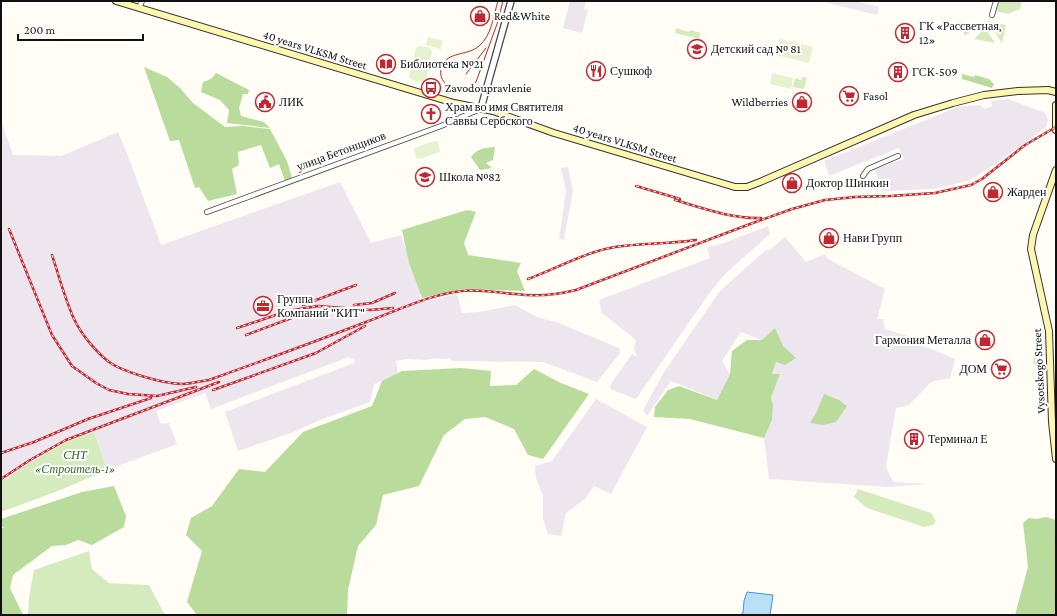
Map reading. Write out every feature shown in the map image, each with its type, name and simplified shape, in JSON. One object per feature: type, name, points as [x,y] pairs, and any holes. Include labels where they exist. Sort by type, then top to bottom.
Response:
[{"type":"main road","name":"40 years VLKSM Street","points":[[116,1],[448,101],[493,111],[554,133],[722,184],[741,187],[760,182],[914,115],[953,102],[984,95],[1018,91],[1048,90],[1056,92]]},
{"type":"main road","points":[[1056,105],[1056,130]]},
{"type":"main road","points":[[1056,170],[1033,235],[1030,249],[1044,303],[1049,331],[1052,422],[1056,459]]},
{"type":"street","points":[[139,8],[142,1]]},
{"type":"street","points":[[481,108],[511,1]]},
{"type":"street","points":[[992,15],[996,1]]},
{"type":"street","name":"улица Бетонщиков","points":[[207,212],[441,126],[481,108]]},
{"type":"street","points":[[863,176],[868,169],[898,156]]},
{"type":"shaded area","points":[[570,1],[586,1],[584,9],[588,10],[582,33],[563,28]]},
{"type":"shaded area","points":[[820,1],[855,1],[879,7],[877,15]]},
{"type":"shaded area","points":[[1008,99],[1045,113],[1048,120],[1046,127],[994,165],[968,181],[933,189],[882,191],[875,169],[904,159],[899,148],[829,176],[824,161],[958,107],[980,105],[985,109],[992,106],[991,101]]},
{"type":"shaded area","points":[[1,121],[13,155],[61,156],[118,132],[161,245],[340,182],[371,243],[401,235],[420,291],[419,303],[457,294],[462,313],[479,312],[515,305],[537,317],[559,323],[619,348],[620,353],[597,382],[543,362],[453,361],[449,358],[425,360],[407,359],[396,361],[398,375],[374,384],[370,402],[320,420],[291,433],[238,451],[225,412],[354,363],[355,360],[349,357],[211,409],[205,393],[156,411],[161,424],[169,423],[177,444],[107,470],[94,432],[68,441],[1,481]]},
{"type":"shaded area","points":[[568,167],[573,191],[564,240],[559,239],[566,192],[561,168]]},
{"type":"shaded area","points":[[768,226],[770,234],[725,274],[708,295],[636,399],[610,389],[611,384],[632,354],[637,357],[634,349],[636,340],[602,313],[599,300],[710,258],[707,247],[721,244]]},
{"type":"shaded area","points":[[785,237],[806,262],[825,254],[828,259],[885,289],[877,319],[883,319],[885,329],[918,339],[917,345],[929,348],[955,359],[950,378],[931,382],[909,405],[896,408],[886,466],[890,476],[894,482],[927,484],[887,487],[769,479],[764,438],[772,420],[773,405],[771,398],[780,374],[772,374],[775,362],[761,340],[741,332],[722,361],[730,374],[717,400],[671,381],[647,416],[643,410],[664,372],[720,291],[767,249],[768,251]]},
{"type":"shaded area","points":[[596,399],[647,427],[611,494],[594,486],[585,499],[566,513],[561,536],[548,534],[543,519],[543,496],[536,478],[535,466],[552,461]]},
{"type":"green space","points":[[998,1],[1022,1],[1020,9],[1008,14],[995,11]]},
{"type":"green space","points":[[959,21],[977,26],[965,36]]},
{"type":"green space","points":[[988,21],[1006,25],[1002,43]]},
{"type":"green space","points":[[676,28],[689,32],[690,30],[701,33],[699,39],[675,33]]},
{"type":"green space","points":[[985,28],[995,43],[974,39]]},
{"type":"green space","points":[[428,37],[443,41],[441,49],[426,45]]},
{"type":"green space","points":[[780,39],[813,47],[809,63],[776,55]]},
{"type":"green space","points":[[419,46],[427,47],[431,49],[432,52],[426,79],[424,81],[415,81],[409,76],[416,48]]},
{"type":"green space","points":[[144,67],[167,77],[180,88],[193,103],[225,127],[243,126],[270,129],[287,161],[292,178],[285,181],[279,164],[270,168],[261,145],[238,152],[239,165],[232,169],[237,194],[208,201],[199,187],[195,188],[179,140],[170,141]]},
{"type":"green space","points":[[216,73],[249,90],[248,94],[243,94],[239,108],[241,116],[264,122],[270,128],[227,123],[229,110],[220,100],[201,92],[203,82],[211,79]]},
{"type":"green space","points":[[772,73],[793,78],[791,89],[770,84]]},
{"type":"green space","points":[[962,74],[974,77],[975,75],[989,79],[994,84],[992,88],[962,79]]},
{"type":"green space","points":[[802,77],[807,78],[804,89],[793,87],[795,78],[801,80]]},
{"type":"green space","points":[[436,141],[438,142],[440,152],[419,159],[416,158],[414,148]]},
{"type":"green space","points":[[495,147],[493,160],[486,163],[492,168],[480,170],[471,157],[482,149]]},
{"type":"green space","points":[[467,210],[476,212],[464,243],[468,255],[521,263],[517,271],[525,291],[462,289],[422,298],[409,263],[402,230]]},
{"type":"green space","points":[[775,328],[783,346],[796,358],[785,365],[776,362],[772,374],[780,374],[771,398],[773,405],[772,420],[764,438],[690,419],[654,417],[655,407],[668,390],[679,386],[717,400],[730,374],[732,351],[747,340],[762,340]]},
{"type":"green space","points":[[1038,338],[1041,338],[1042,365],[1033,364]]},
{"type":"green space","points":[[461,368],[491,371],[490,386],[516,385],[534,369],[561,383],[589,394],[543,459],[528,455],[514,429],[485,417],[465,419],[444,435],[419,486],[383,495],[376,525],[358,546],[348,590],[347,615],[197,615],[187,602],[202,551],[186,535],[191,518],[212,506],[239,469],[265,472],[303,432],[372,406],[382,381],[402,371]]},
{"type":"green space","points":[[824,394],[839,400],[847,406],[836,422],[823,425],[810,423],[817,411]]},
{"type":"green space","name":"СНТ «Строитель-1»","points":[[94,432],[107,470],[63,489],[1,512],[1,481],[68,441]]},
{"type":"green space","points":[[114,486],[126,516],[124,527],[92,545],[78,540],[66,545],[52,546],[13,575],[10,588],[23,615],[1,615],[1,528],[4,528],[1,525],[1,519],[82,492]]},
{"type":"green space","points":[[858,489],[931,513],[936,521],[933,525],[924,527],[867,508],[854,497]]},
{"type":"green space","points":[[1046,517],[1056,520],[1056,615],[1015,615],[1028,567],[1023,523],[1029,518],[1036,519]]},
{"type":"green space","points":[[89,551],[92,569],[109,583],[149,585],[165,615],[28,615],[29,597],[34,570]]},
{"type":"water","points":[[747,592],[773,595],[770,615],[740,615],[743,613],[744,601]]},
{"type":"tram line","points":[[498,1],[492,25],[483,42],[474,49],[453,56],[445,61],[442,66],[441,73],[442,79],[446,84],[458,89],[471,86],[476,82],[497,24],[503,1]]},
{"type":"tram line","points":[[466,74],[486,48]]},
{"type":"railway","points":[[52,255],[65,295],[77,325],[85,337],[104,358],[115,366],[144,377],[165,382],[189,384],[209,380],[437,296],[461,291],[531,295],[569,292],[750,224],[792,209],[825,200],[935,193],[971,185],[982,179],[1025,145],[1056,127]]},
{"type":"railway","points":[[636,186],[680,199]]},
{"type":"railway","points":[[675,200],[728,215],[761,218]]},
{"type":"railway","points":[[9,229],[52,335],[72,366],[96,383],[109,390],[128,394],[157,396],[196,387]]},
{"type":"railway","points":[[528,279],[583,256],[605,249],[696,240]]},
{"type":"railway","points":[[303,305],[356,285]]},
{"type":"railway","points":[[354,305],[372,303],[395,293]]},
{"type":"railway","points":[[237,328],[288,311],[318,306],[370,310],[393,308]]},
{"type":"railway","points":[[246,335],[297,316],[308,314]]},
{"type":"railway","points":[[213,390],[316,353],[365,326]]},
{"type":"railway","points":[[1,479],[30,460],[66,440],[219,382]]},
{"type":"railway","points":[[1,453],[34,442],[88,419],[151,398]]},
{"type":"place","name":"Red&White","points":[[480,16]]},
{"type":"place","name":"ГК «Рассветная, 12»","points":[[905,33]]},
{"type":"place","name":"Детский сад № 81","points":[[697,49]]},
{"type":"place","name":"Библиотека №21","points":[[386,64]]},
{"type":"place","name":"Сушкоф","points":[[596,71]]},
{"type":"place","name":"ГСК-509","points":[[898,72]]},
{"type":"place","name":"Zavodoupravlenie","points":[[431,88]]},
{"type":"place","name":"Fasol","points":[[849,96]]},
{"type":"place","name":"ЛИК","points":[[265,102]]},
{"type":"place","name":"Wildberries","points":[[802,102]]},
{"type":"place","name":"Храм во имя Святителя Саввы Сербского","points":[[431,114]]},
{"type":"place","name":"Школа №82","points":[[425,177]]},
{"type":"place","name":"Доктор Шинкин","points":[[792,183]]},
{"type":"place","name":"Жарден","points":[[993,192]]},
{"type":"place","name":"Нави Групп","points":[[829,238]]},
{"type":"place","name":"Группа Компаний \"КИТ\"","points":[[263,306]]},
{"type":"place","name":"Гармония Металла","points":[[985,340]]},
{"type":"place","name":"ДОМ","points":[[1001,369]]},
{"type":"place","name":"Терминал Е","points":[[914,439]]}]
